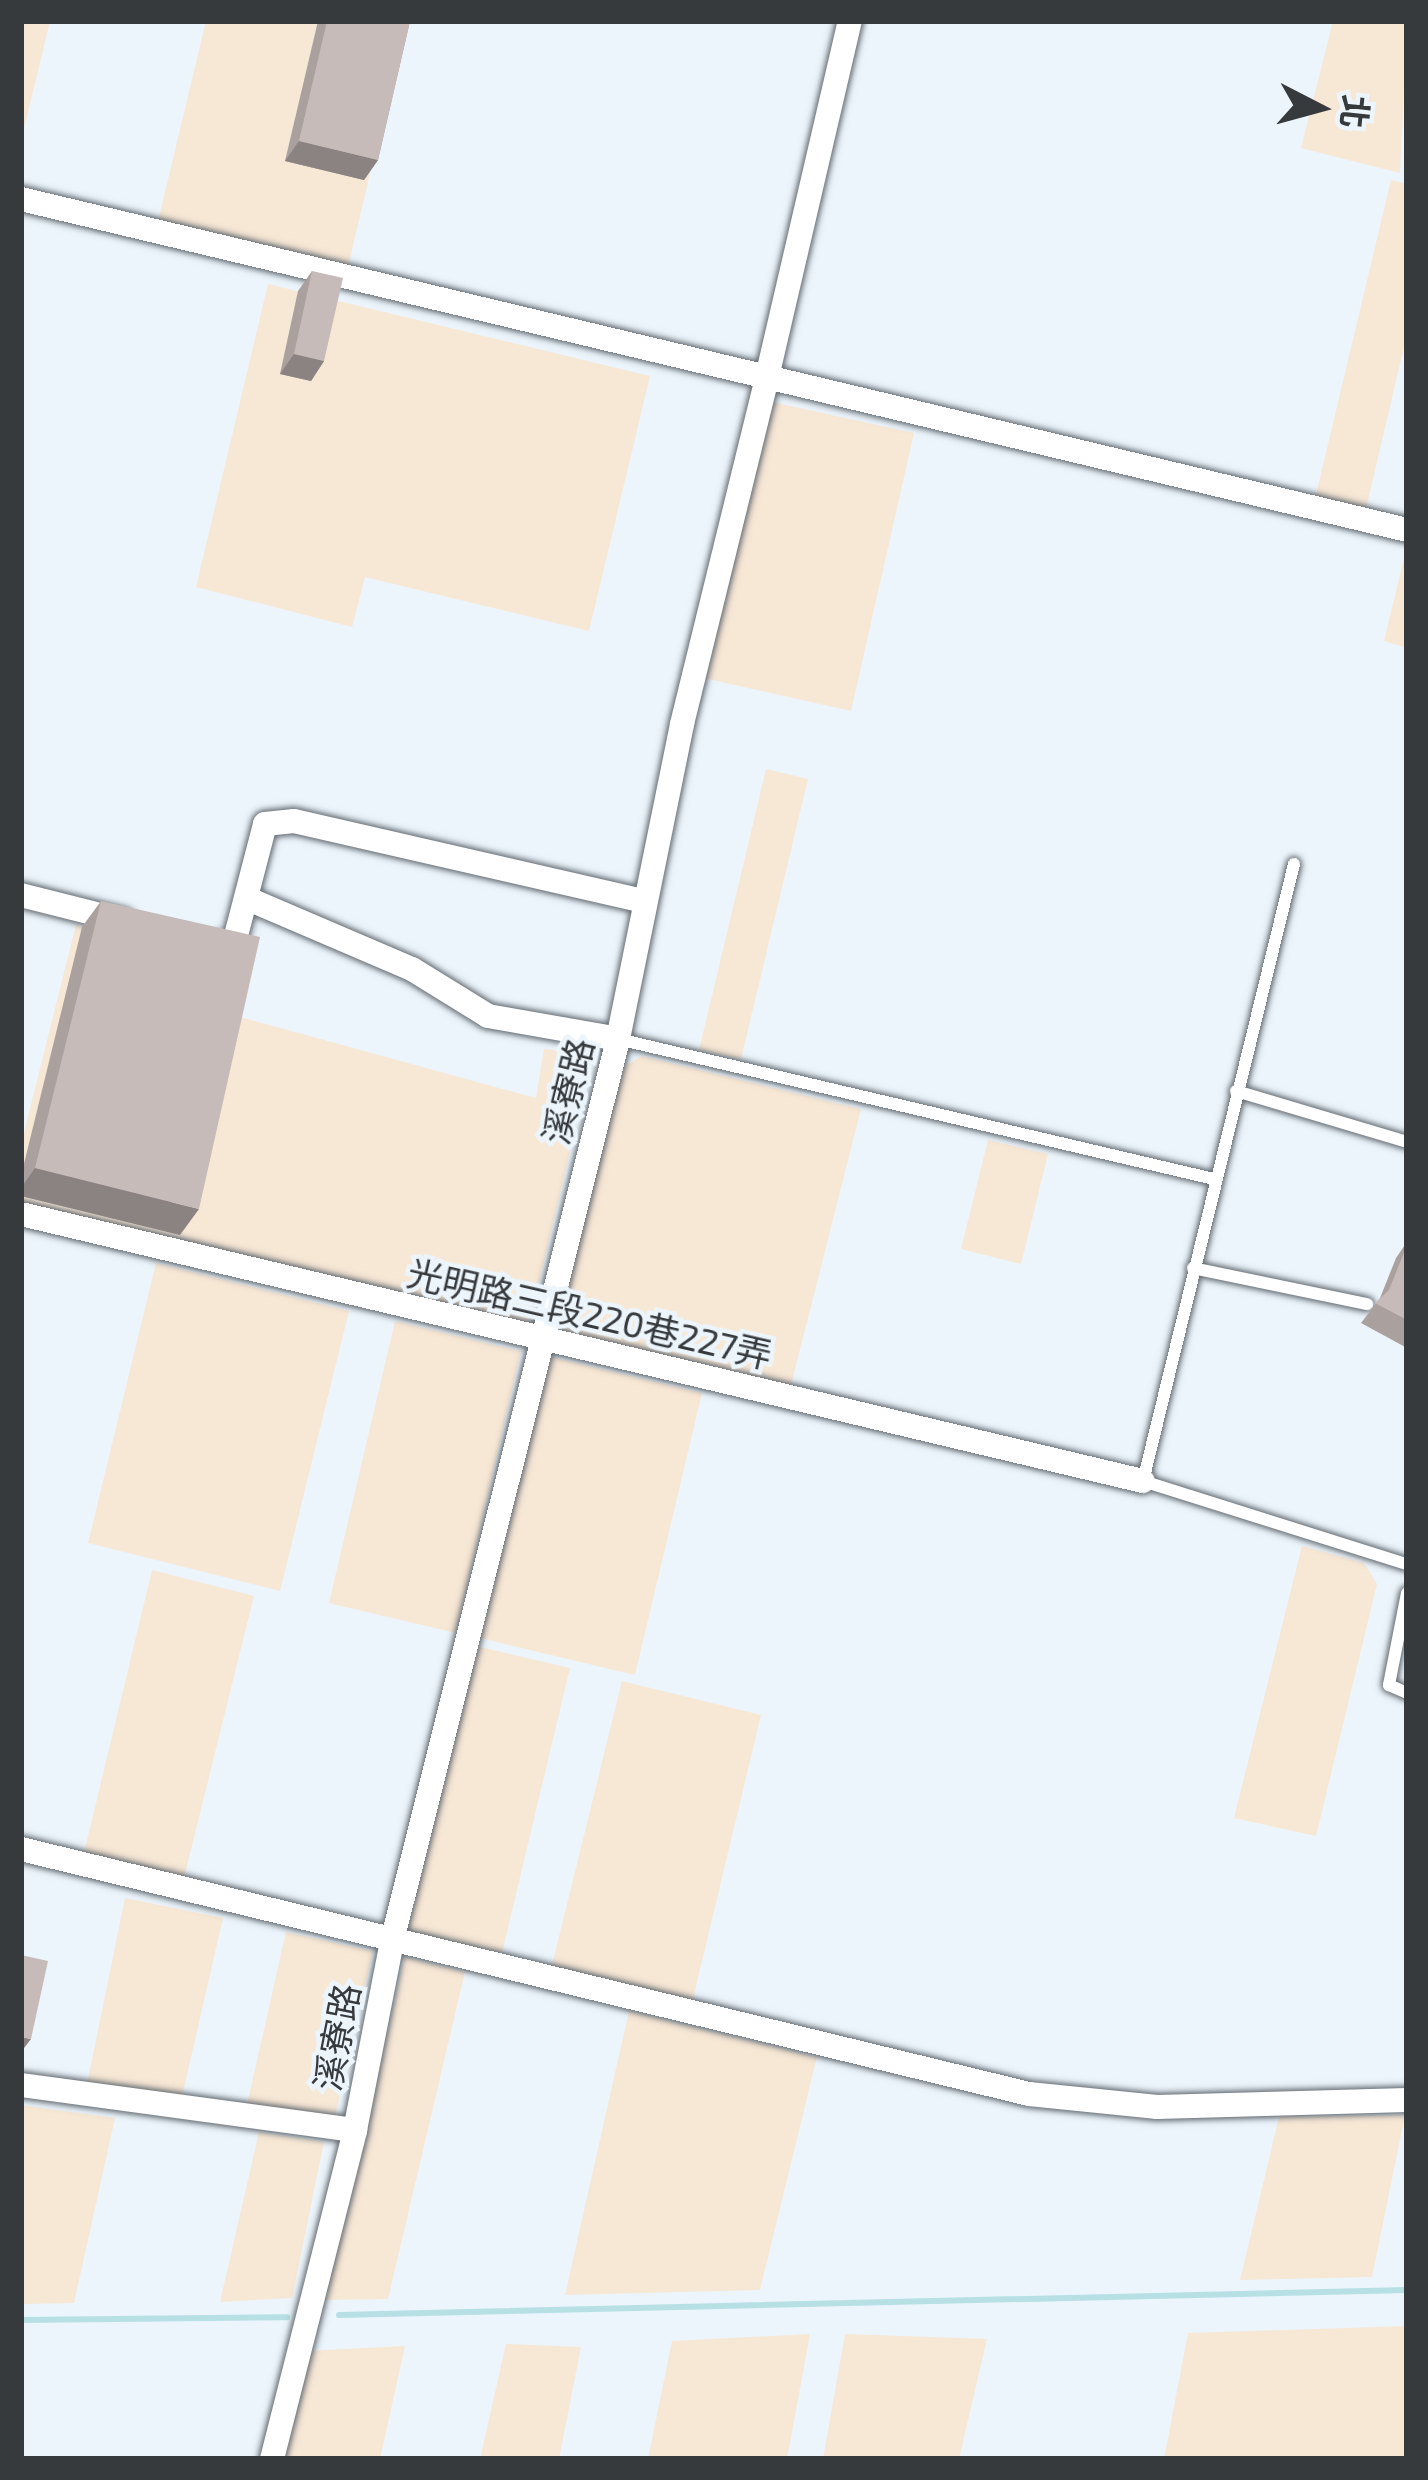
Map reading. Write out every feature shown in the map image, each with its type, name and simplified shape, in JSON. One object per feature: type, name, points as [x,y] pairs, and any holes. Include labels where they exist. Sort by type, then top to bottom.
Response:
[{"type":"street","name":"溪寮路","points":[[272,2459],[355,2130],[393,1937],[618,1039],[644,901],[850,21]]},
{"type":"street","points":[[21,199],[1407,530]]},
{"type":"street","points":[[191,937],[233,947],[265,824],[295,821],[644,901]]},
{"type":"street","points":[[21,896],[148,927]]},
{"type":"street","points":[[246,898],[412,968],[488,1016],[618,1039]]},
{"type":"street","name":"光明路三段220巷227弄","points":[[21,1214],[1143,1481]]},
{"type":"street","points":[[21,1850],[1084,2104],[1407,2100]]},
{"type":"street","points":[[21,2085],[355,2130]]},
{"type":"lane","points":[[1294,864],[1143,1481],[1407,1564]]},
{"type":"lane","points":[[618,1039],[1214,1179]]},
{"type":"lane","points":[[1236,1091],[1407,1142]]},
{"type":"lane","points":[[1193,1268],[1367,1304]]},
{"type":"lane","points":[[1407,1593],[1389,1684],[1407,1693]]},
{"type":"shaded area","points":[[21,21],[50,21],[21,141]]},
{"type":"shaded area","points":[[206,21],[406,21],[348,267],[158,221]]},
{"type":"shaded area","points":[[1333,21],[1407,21],[1400,173],[1301,148]]},
{"type":"shaded area","points":[[1391,180],[1407,184],[1407,334],[1365,513],[1314,503]]},
{"type":"shaded area","points":[[268,284],[650,376],[589,631],[365,577],[352,627],[196,587]]},
{"type":"shaded area","points":[[772,402],[914,433],[851,711],[699,677]]},
{"type":"shaded area","points":[[1407,554],[1407,648],[1384,641]]},
{"type":"shaded area","points":[[766,769],[808,779],[741,1059],[699,1050]]},
{"type":"shaded area","points":[[76,925],[254,960],[240,1017],[536,1098],[544,1049],[593,1054],[529,1325],[21,1202],[21,1145]]},
{"type":"shaded area","points":[[642,1056],[861,1109],[790,1389],[564,1334],[550,1308],[612,1074]]},
{"type":"shaded area","points":[[988,1140],[1048,1154],[1021,1264],[961,1249]]},
{"type":"shaded area","points":[[156,1263],[349,1311],[280,1591],[88,1543]]},
{"type":"shaded area","points":[[395,1321],[521,1351],[456,1633],[329,1603]]},
{"type":"shaded area","points":[[543,1355],[702,1393],[635,1675],[476,1637]]},
{"type":"shaded area","points":[[1302,1546],[1364,1563],[1377,1584],[1316,1836],[1234,1818]]},
{"type":"shaded area","points":[[152,1570],[254,1596],[183,1882],[84,1853]]},
{"type":"shaded area","points":[[476,1646],[570,1668],[501,1957],[407,1934]]},
{"type":"shaded area","points":[[622,1681],[761,1715],[692,2003],[551,1969]]},
{"type":"shaded area","points":[[125,1898],[223,1918],[181,2101],[86,2089]]},
{"type":"shaded area","points":[[286,1932],[373,1951],[334,2121],[246,2109]]},
{"type":"shaded area","points":[[405,1957],[465,1972],[388,2299],[324,2300]]},
{"type":"shaded area","points":[[629,2011],[817,2057],[760,2290],[565,2295]]},
{"type":"shaded area","points":[[21,2105],[115,2118],[74,2303],[21,2304]]},
{"type":"shaded area","points":[[1405,2115],[1372,2277],[1240,2280],[1279,2117]]},
{"type":"shaded area","points":[[259,2132],[324,2142],[292,2298],[220,2302]]},
{"type":"shaded area","points":[[1407,2326],[1407,2459],[1164,2459],[1188,2333]]},
{"type":"shaded area","points":[[810,2334],[787,2459],[648,2459],[672,2341]]},
{"type":"shaded area","points":[[845,2334],[987,2339],[959,2459],[823,2459]]},
{"type":"shaded area","points":[[506,2344],[581,2347],[559,2459],[480,2459]]},
{"type":"shaded area","points":[[405,2346],[380,2459],[279,2459],[304,2351]]},
{"type":"building","points":[[327,21],[410,21],[378,160],[299,141]]},
{"type":"building","points":[[312,271],[343,278],[324,361],[294,354]]},
{"type":"building","points":[[101,901],[260,937],[199,1209],[35,1168]]},
{"type":"building","points":[[1407,1245],[1407,1320],[1375,1303],[1389,1290]]},
{"type":"building","points":[[21,1955],[48,1961],[31,2039],[21,2037]]},
{"type":"waterway","points":[[339,2315],[1407,2290]]},
{"type":"waterway","points":[[21,2320],[287,2317]]}]
